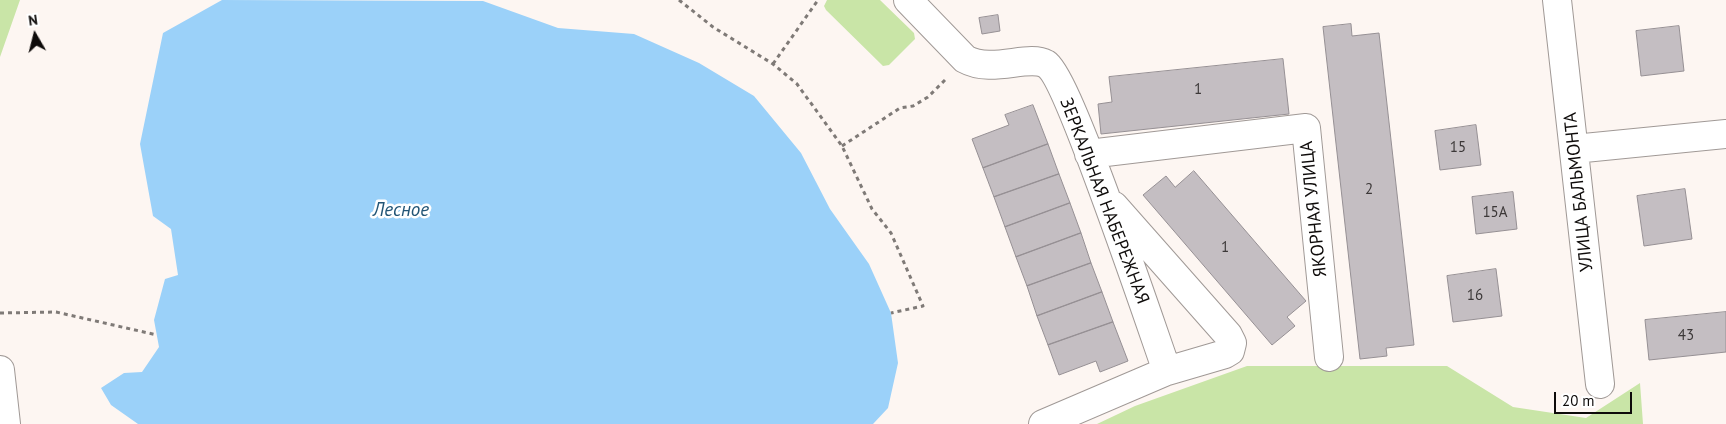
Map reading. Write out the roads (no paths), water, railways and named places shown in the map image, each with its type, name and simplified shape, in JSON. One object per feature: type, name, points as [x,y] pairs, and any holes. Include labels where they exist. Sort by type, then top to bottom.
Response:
[{"type":"street","name":"ЗЕРКАЛЬНАЯ НАБЕРЕЖНАЯ","points":[[908,0],[965,59],[976,65],[990,66],[1031,62],[1046,64],[1057,76],[1104,194],[1167,371]]},
{"type":"street","name":"УЛИЦА БАЛЬМОНТА","points":[[1557,0],[1600,384]]},
{"type":"street","name":"ЯКОРНАЯ УЛИЦА","points":[[1089,154],[1306,128],[1329,357]]},
{"type":"street","points":[[1574,149],[1726,134]]},
{"type":"street","points":[[1043,424],[1167,371],[1230,351],[1232,342],[1228,335],[1104,194]]},
{"type":"street","points":[[0,370],[6,424]]},
{"type":"water","name":"Лесное","points":[[222,0],[483,1],[558,28],[634,34],[699,63],[754,96],[801,153],[830,209],[869,264],[891,313],[898,363],[888,408],[873,424],[138,424],[111,405],[101,388],[124,373],[142,372],[159,347],[154,320],[165,279],[178,275],[171,229],[153,216],[140,144],[163,33]]}]
